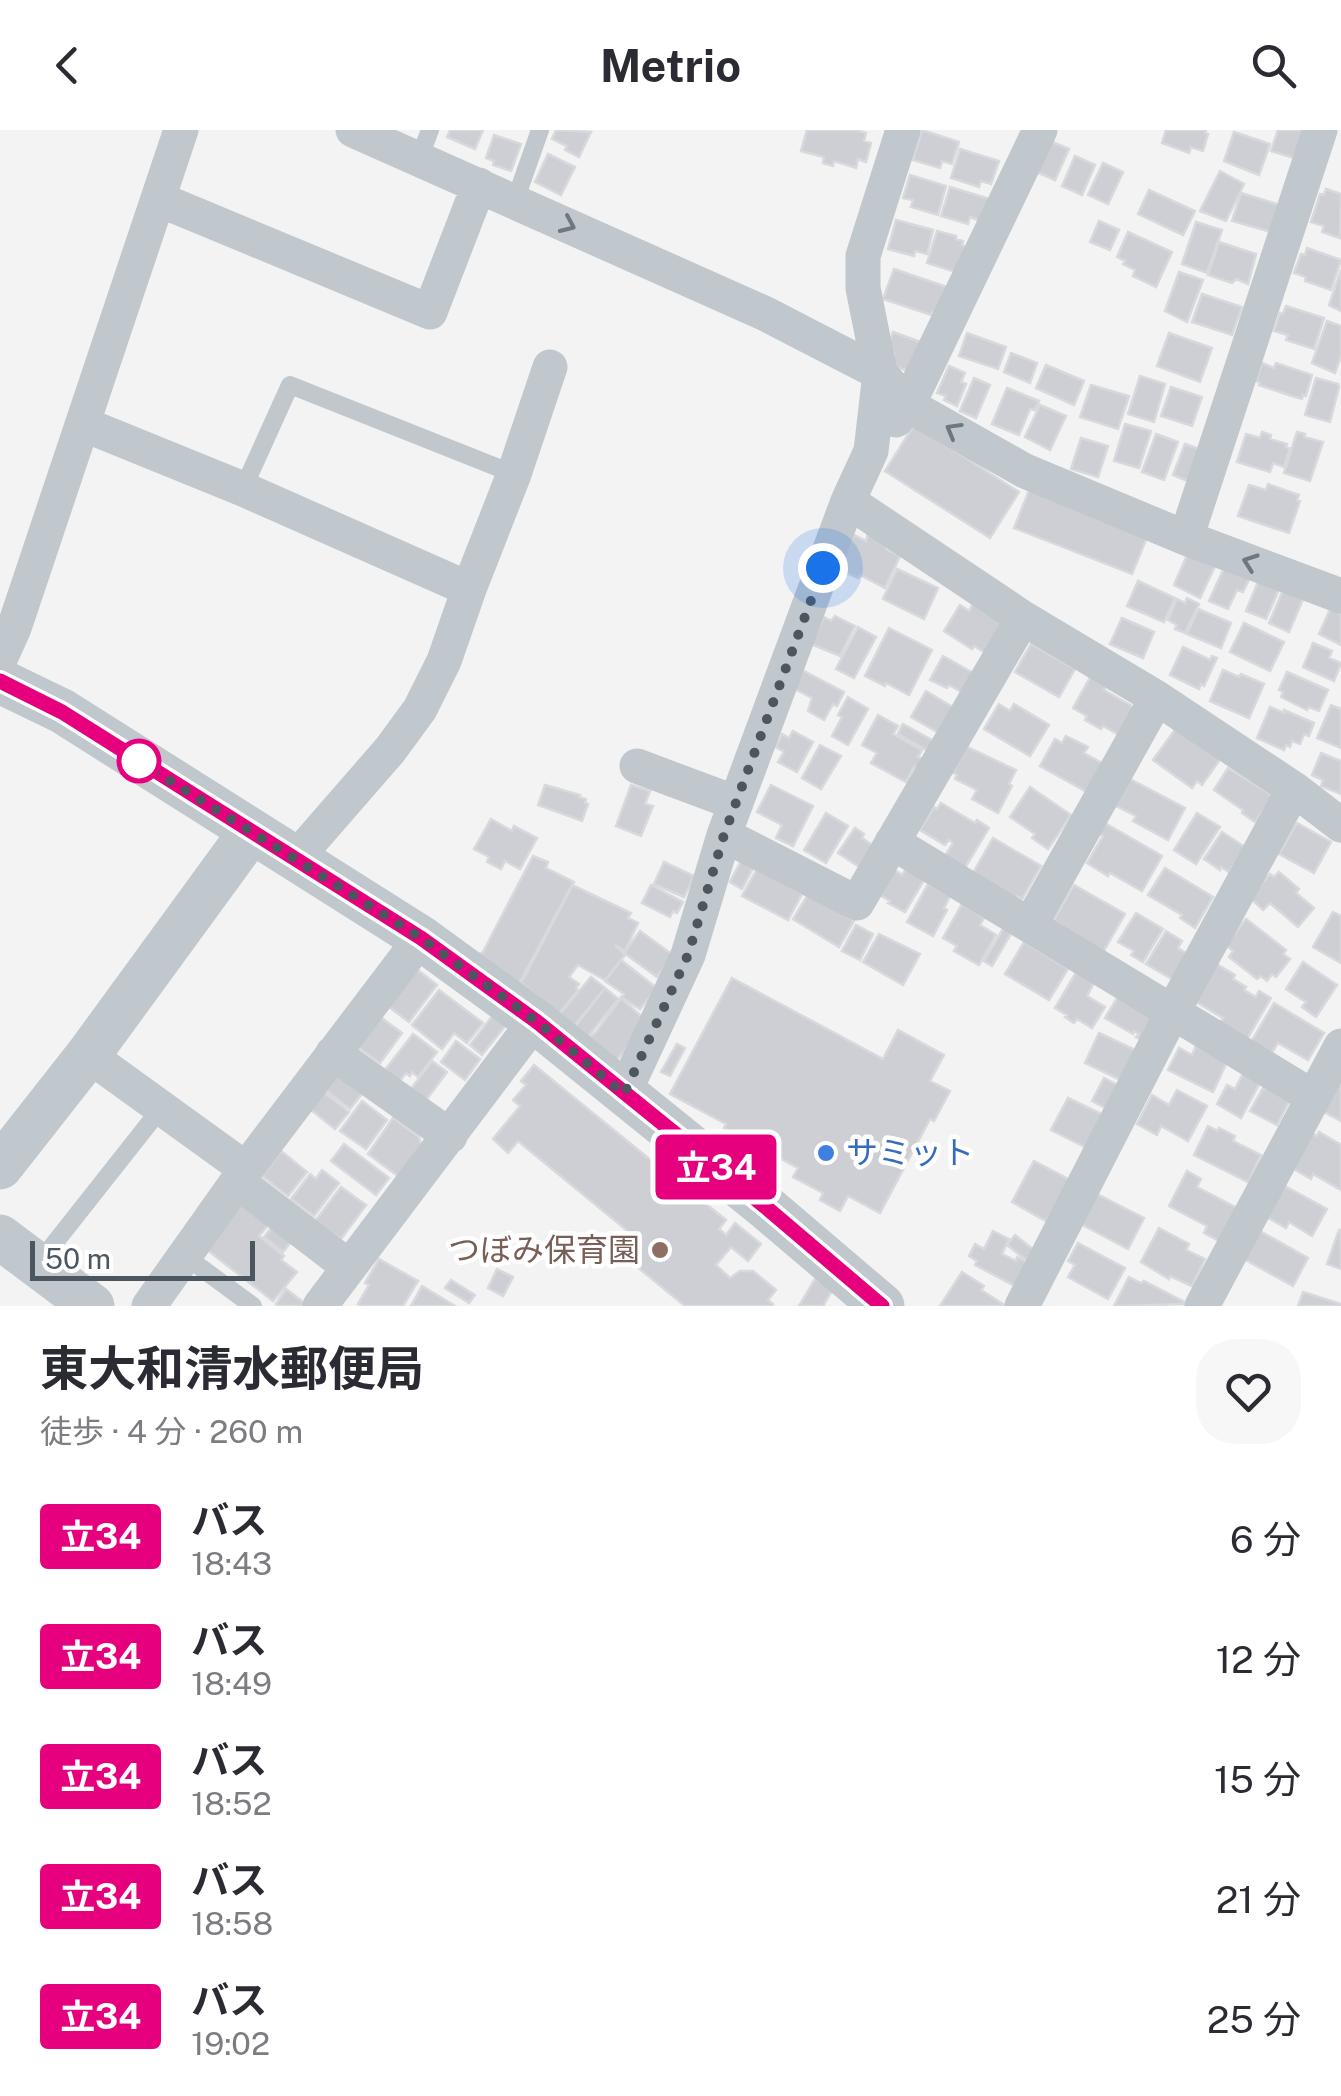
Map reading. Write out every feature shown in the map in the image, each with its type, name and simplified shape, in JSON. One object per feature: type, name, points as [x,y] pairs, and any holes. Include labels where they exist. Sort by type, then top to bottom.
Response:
[{"type":"street","points":[[0,659],[14,628],[181,130]]},
{"type":"street","points":[[352,130],[424,144],[479,185],[766,314],[880,373],[908,404],[1025,471],[1186,538],[1341,596]]},
{"type":"street","points":[[871,450],[880,373],[862,288],[863,256],[903,130]]},
{"type":"street","points":[[624,1094],[688,955],[730,819],[848,501],[871,450],[908,404],[1040,130]]},
{"type":"street","points":[[1186,538],[1320,130]]},
{"type":"street","points":[[158,198],[430,312],[479,185]]},
{"type":"street","points":[[296,858],[390,750],[420,709],[444,661],[550,367]]},
{"type":"street","points":[[83,424],[243,489],[469,589]]},
{"type":"street","points":[[848,501],[1022,618],[1158,698],[1341,825]]},
{"type":"street","points":[[637,766],[730,819],[856,903],[1022,618]]},
{"type":"street","points":[[0,681],[62,712],[421,938],[536,1021],[882,1306]]},
{"type":"street","points":[[1030,925],[1158,698]]},
{"type":"street","points":[[1022,1306],[1172,1013],[1294,789]]},
{"type":"street","points":[[0,1166],[88,1055],[250,832]]},
{"type":"street","points":[[892,842],[1312,1097]]},
{"type":"street","points":[[149,1306],[421,938]]},
{"type":"street","points":[[320,1306],[536,1021]]},
{"type":"street","points":[[1202,1306],[1341,1046]]},
{"type":"street","points":[[333,1053],[450,1136]]},
{"type":"street","points":[[88,1055],[162,1107],[349,1268]]},
{"type":"street","points":[[0,1237],[92,1306]]},
{"type":"lane","points":[[514,201],[540,130]]},
{"type":"lane","points":[[243,489],[290,385],[514,474]]},
{"type":"lane","points":[[36,1266],[162,1107]]},
{"type":"lane","points":[[200,1267],[253,1306]]},
{"type":"building","points":[[450,130],[483,130],[475,149],[447,137]]},
{"type":"building","points":[[556,130],[591,132],[579,157],[552,139]]},
{"type":"building","points":[[807,130],[866,133],[864,141],[871,143],[866,162],[858,159],[856,168],[834,161],[833,166],[823,163],[824,157],[801,151]]},
{"type":"building","points":[[922,130],[959,142],[952,164],[942,161],[940,168],[913,160]]},
{"type":"building","points":[[1166,130],[1206,130],[1203,151],[1191,147],[1189,153],[1162,143]]},
{"type":"building","points":[[1278,130],[1310,130],[1300,160],[1271,151]]},
{"type":"building","points":[[1234,132],[1270,144],[1259,175],[1224,161]]},
{"type":"building","points":[[494,135],[521,144],[511,171],[486,158]]},
{"type":"building","points":[[1045,139],[1069,149],[1055,180],[1032,170]]},
{"type":"building","points":[[960,149],[999,161],[991,184],[981,181],[979,187],[951,178]]},
{"type":"building","points":[[548,154],[575,167],[561,195],[535,182]]},
{"type":"building","points":[[1075,156],[1095,165],[1082,195],[1062,186]]},
{"type":"building","points":[[1103,163],[1123,172],[1108,204],[1088,195]]},
{"type":"building","points":[[1220,171],[1244,184],[1226,221],[1200,211]]},
{"type":"building","points":[[910,175],[946,186],[938,215],[911,207],[913,200],[903,198]]},
{"type":"building","points":[[950,187],[990,199],[983,222],[970,217],[968,224],[941,216]]},
{"type":"building","points":[[1326,189],[1341,194],[1340,238],[1322,232],[1324,226],[1311,222],[1320,194],[1324,195]]},
{"type":"building","points":[[1149,190],[1195,211],[1183,235],[1138,214]]},
{"type":"building","points":[[1241,193],[1280,205],[1275,233],[1232,221]]},
{"type":"building","points":[[896,220],[933,230],[927,254],[915,251],[914,256],[888,249]]},
{"type":"building","points":[[1099,221],[1119,230],[1110,250],[1090,242]]},
{"type":"building","points":[[1196,222],[1222,230],[1207,273],[1182,264]]},
{"type":"building","points":[[937,231],[956,236],[970,248],[962,274],[927,263]]},
{"type":"building","points":[[1128,232],[1172,252],[1156,287],[1133,276],[1135,270],[1117,257]]},
{"type":"building","points":[[1219,242],[1256,254],[1248,284],[1208,275]]},
{"type":"building","points":[[1307,248],[1341,260],[1331,290],[1294,273]]},
{"type":"building","points":[[894,269],[947,287],[938,314],[883,299]]},
{"type":"building","points":[[1341,270],[1341,311],[1329,305]]},
{"type":"building","points":[[1179,272],[1203,280],[1187,322],[1165,311]]},
{"type":"building","points":[[1202,294],[1242,307],[1232,335],[1192,322]]},
{"type":"building","points":[[1286,306],[1324,318],[1314,349],[1286,340],[1288,335],[1274,331]]},
{"type":"building","points":[[1327,321],[1341,326],[1341,356],[1335,373],[1312,363]]},
{"type":"building","points":[[893,332],[929,345],[912,372],[890,365],[894,353],[887,350]]},
{"type":"building","points":[[967,333],[1006,347],[998,369],[959,356]]},
{"type":"building","points":[[1169,333],[1212,348],[1200,382],[1157,366]]},
{"type":"building","points":[[1011,353],[1037,363],[1030,383],[1004,372]]},
{"type":"building","points":[[1262,363],[1274,368],[1276,363],[1312,375],[1306,396],[1302,399],[1259,385],[1256,381]]},
{"type":"building","points":[[1046,365],[1084,381],[1074,405],[1036,388]]},
{"type":"building","points":[[949,366],[965,373],[961,382],[966,384],[957,406],[937,393]]},
{"type":"building","points":[[1140,376],[1165,384],[1154,422],[1128,414]]},
{"type":"building","points":[[974,378],[990,385],[976,418],[960,411]]},
{"type":"building","points":[[1316,378],[1339,387],[1330,422],[1305,415]]},
{"type":"building","points":[[1091,385],[1129,396],[1118,429],[1080,417]]},
{"type":"building","points":[[1171,387],[1202,397],[1192,426],[1161,416]]},
{"type":"building","points":[[1007,388],[1039,401],[1035,410],[1030,409],[1019,435],[992,424]]},
{"type":"building","points":[[1040,405],[1066,416],[1050,450],[1025,437]]},
{"type":"building","points":[[1125,424],[1151,431],[1139,468],[1114,461]]},
{"type":"building","points":[[914,425],[1019,492],[990,538],[885,471]]},
{"type":"building","points":[[1262,432],[1290,448],[1284,467],[1273,463],[1270,472],[1237,462],[1246,434],[1260,438]]},
{"type":"building","points":[[1297,432],[1323,442],[1310,481],[1284,473]]},
{"type":"building","points":[[1156,434],[1178,442],[1164,480],[1142,472]]},
{"type":"building","points":[[1081,438],[1108,446],[1098,477],[1071,469]]},
{"type":"building","points":[[1185,444],[1205,451],[1193,483],[1173,475]]},
{"type":"building","points":[[1268,484],[1299,495],[1289,533],[1238,516],[1249,485],[1266,490]]},
{"type":"building","points":[[1030,488],[1148,535],[1132,574],[1014,528]]},
{"type":"building","points":[[868,533],[900,556],[885,588],[838,569],[854,535],[866,541]]},
{"type":"building","points":[[1189,551],[1216,564],[1200,598],[1174,585]]},
{"type":"building","points":[[1224,568],[1252,573],[1243,592],[1237,590],[1228,609],[1209,601]]},
{"type":"building","points":[[897,569],[938,588],[924,619],[883,599]]},
{"type":"building","points":[[1260,577],[1281,585],[1266,619],[1246,611]]},
{"type":"building","points":[[1138,581],[1175,598],[1164,622],[1127,606]]},
{"type":"building","points":[[1284,588],[1304,597],[1289,632],[1269,623]]},
{"type":"building","points":[[1187,598],[1199,604],[1185,633],[1168,620],[1177,599],[1185,603]]},
{"type":"building","points":[[973,604],[1005,624],[992,657],[944,631],[960,605],[969,611]]},
{"type":"building","points":[[1332,605],[1341,609],[1341,645],[1319,634]]},
{"type":"building","points":[[1198,609],[1231,623],[1221,648],[1187,634]]},
{"type":"building","points":[[835,616],[855,626],[840,656],[811,644],[824,617],[831,621]]},
{"type":"building","points":[[1122,618],[1154,632],[1143,658],[1110,644]]},
{"type":"building","points":[[1244,623],[1284,642],[1270,671],[1230,652]]},
{"type":"building","points":[[858,627],[876,637],[854,678],[836,669]]},
{"type":"building","points":[[889,628],[932,650],[909,695],[865,676]]},
{"type":"building","points":[[1313,643],[1332,651],[1329,658],[1341,663],[1334,681],[1303,667]]},
{"type":"building","points":[[1031,644],[1075,669],[1059,697],[1015,672]]},
{"type":"building","points":[[1183,647],[1210,660],[1212,656],[1217,658],[1199,689],[1170,675]]},
{"type":"building","points":[[943,656],[975,674],[965,694],[930,680]]},
{"type":"building","points":[[802,670],[844,692],[824,720],[808,711],[812,698],[793,688]]},
{"type":"building","points":[[1223,670],[1264,684],[1249,718],[1210,701]]},
{"type":"building","points":[[1287,672],[1328,690],[1319,711],[1309,707],[1307,710],[1281,697],[1283,692],[1279,690]]},
{"type":"building","points":[[1091,676],[1107,685],[1104,690],[1137,709],[1121,736],[1085,720],[1087,716],[1073,708]]},
{"type":"building","points":[[926,691],[954,708],[939,733],[911,717]]},
{"type":"building","points":[[848,697],[868,709],[848,745],[832,736]]},
{"type":"building","points":[[999,704],[1010,711],[1014,704],[1049,725],[1030,756],[984,729]]},
{"type":"building","points":[[1331,705],[1341,709],[1341,748],[1317,738]]},
{"type":"building","points":[[1270,707],[1314,723],[1309,736],[1304,734],[1300,744],[1292,741],[1284,750],[1257,738]]},
{"type":"building","points":[[878,715],[898,726],[893,734],[922,750],[918,757],[925,760],[920,770],[914,767],[906,782],[871,763],[877,753],[862,745]]},
{"type":"building","points":[[903,724],[941,745],[935,755],[898,734]]},
{"type":"building","points":[[1177,727],[1221,758],[1202,785],[1197,781],[1192,788],[1153,760]]},
{"type":"building","points":[[793,731],[813,742],[797,772],[778,762],[784,752],[776,747],[782,734],[789,738]]},
{"type":"building","points":[[1066,736],[1088,747],[1084,753],[1102,763],[1087,792],[1040,766],[1055,739],[1062,743]]},
{"type":"building","points":[[820,745],[841,756],[821,789],[802,778]]},
{"type":"building","points":[[967,747],[1016,770],[998,813],[972,799],[977,790],[955,779],[957,775],[953,773]]},
{"type":"building","points":[[1321,753],[1341,761],[1341,794],[1321,786],[1323,780],[1312,775]]},
{"type":"building","points":[[1228,768],[1273,796],[1255,822],[1214,790]]},
{"type":"building","points":[[1130,779],[1185,808],[1168,840],[1133,821],[1136,816],[1116,806]]},
{"type":"building","points":[[545,785],[586,799],[582,821],[538,805]]},
{"type":"building","points":[[631,785],[650,791],[645,804],[653,806],[641,836],[616,826]]},
{"type":"building","points":[[771,785],[813,806],[793,846],[776,838],[782,825],[757,812]]},
{"type":"building","points":[[1030,787],[1071,815],[1048,849],[1032,838],[1035,834],[1010,817]]},
{"type":"building","points":[[941,803],[989,828],[963,871],[943,859],[953,843],[949,840],[945,845],[920,830],[934,807],[937,809]]},
{"type":"building","points":[[826,813],[848,826],[826,863],[804,850]]},
{"type":"building","points":[[1197,813],[1220,827],[1196,864],[1174,850]]},
{"type":"building","points":[[491,819],[512,831],[514,826],[537,838],[520,869],[505,861],[501,869],[474,849]]},
{"type":"building","points":[[1103,822],[1162,856],[1142,891],[1087,863],[1103,836],[1097,833]]},
{"type":"building","points":[[1297,823],[1331,842],[1314,873],[1279,854]]},
{"type":"building","points":[[855,828],[875,847],[861,868],[838,853]]},
{"type":"building","points":[[1222,832],[1245,847],[1229,872],[1204,859]]},
{"type":"building","points":[[993,838],[1041,866],[1022,899],[1017,896],[1014,901],[973,873]]},
{"type":"building","points":[[533,856],[548,862],[546,868],[574,882],[519,984],[479,954]]},
{"type":"building","points":[[741,861],[753,868],[742,889],[730,882]]},
{"type":"building","points":[[664,862],[694,876],[684,897],[654,884]]},
{"type":"building","points":[[1165,868],[1213,897],[1195,928],[1180,918],[1182,915],[1148,895]]},
{"type":"building","points":[[757,869],[802,894],[788,920],[742,896]]},
{"type":"building","points":[[893,869],[902,875],[906,869],[924,880],[905,912],[878,894]]},
{"type":"building","points":[[1279,872],[1314,908],[1298,927],[1270,903],[1263,910],[1250,898],[1270,874],[1274,877]]},
{"type":"building","points":[[928,884],[950,896],[933,936],[907,922]]},
{"type":"building","points":[[572,885],[631,913],[628,918],[638,923],[625,951],[615,945],[625,955],[605,980],[578,965],[569,977],[579,984],[578,990],[559,1014],[520,982]]},
{"type":"building","points":[[651,885],[683,902],[677,913],[673,911],[670,917],[642,903]]},
{"type":"building","points":[[1074,885],[1125,914],[1102,954],[1054,920]]},
{"type":"building","points":[[809,893],[854,921],[839,947],[793,919]]},
{"type":"building","points":[[962,904],[984,918],[980,925],[996,935],[979,965],[954,951],[957,946],[943,938]]},
{"type":"building","points":[[1333,912],[1341,916],[1341,963],[1313,947]]},
{"type":"building","points":[[1136,913],[1163,929],[1143,962],[1118,942]]},
{"type":"building","points":[[1246,919],[1286,950],[1283,954],[1290,959],[1276,977],[1272,974],[1267,981],[1261,976],[1257,979],[1229,957],[1233,951],[1226,945]]},
{"type":"building","points":[[856,925],[873,934],[860,960],[842,951]]},
{"type":"building","points":[[1004,927],[1012,932],[992,966],[984,961]]},
{"type":"building","points":[[640,931],[673,955],[657,977],[624,953]]},
{"type":"building","points":[[1166,931],[1182,941],[1178,948],[1187,954],[1172,979],[1146,964]]},
{"type":"building","points":[[879,934],[920,954],[903,985],[863,962]]},
{"type":"building","points":[[1024,942],[1068,969],[1049,1000],[1005,974]]},
{"type":"building","points":[[1208,959],[1235,975],[1233,979],[1246,987],[1244,990],[1256,997],[1259,991],[1271,998],[1246,1041],[1219,1025],[1223,1018],[1188,997]]},
{"type":"building","points":[[621,960],[654,986],[640,1009],[605,981]]},
{"type":"building","points":[[1303,962],[1337,985],[1316,1017],[1302,1007],[1306,1002],[1286,989]]},
{"type":"building","points":[[414,967],[437,985],[409,1022],[389,1007]]},
{"type":"building","points":[[1077,971],[1095,981],[1087,996],[1105,1007],[1092,1028],[1077,1019],[1074,1023],[1055,1008]]},
{"type":"building","points":[[591,977],[605,988],[574,1026],[560,1014]]},
{"type":"building","points":[[732,978],[883,1059],[898,1030],[944,1055],[930,1081],[950,1091],[934,1121],[930,1119],[880,1213],[848,1196],[840,1211],[820,1200],[823,1193],[793,1177],[798,1168],[670,1094]]},
{"type":"building","points":[[605,988],[618,999],[587,1038],[574,1028]]},
{"type":"building","points":[[439,990],[483,1023],[467,1043],[454,1033],[442,1049],[412,1025]]},
{"type":"building","points":[[1119,995],[1153,1015],[1147,1043],[1136,1037],[1139,1034],[1134,1031],[1133,1034],[1105,1018]]},
{"type":"building","points":[[621,998],[641,1016],[632,1041],[616,1061],[588,1039]]},
{"type":"building","points":[[1274,1003],[1324,1033],[1308,1060],[1278,1043],[1271,1054],[1251,1042]]},
{"type":"building","points":[[493,1015],[506,1025],[482,1055],[470,1045]]},
{"type":"building","points":[[379,1016],[402,1033],[380,1063],[356,1046]]},
{"type":"building","points":[[1099,1033],[1144,1054],[1129,1084],[1085,1063]]},
{"type":"building","points":[[413,1034],[437,1052],[418,1077],[406,1073],[396,1086],[381,1075]]},
{"type":"building","points":[[456,1041],[480,1059],[465,1080],[441,1062]]},
{"type":"building","points":[[677,1044],[685,1048],[670,1076],[661,1072]]},
{"type":"building","points":[[1196,1046],[1227,1062],[1213,1092],[1168,1070],[1179,1048],[1192,1055]]},
{"type":"building","points":[[432,1061],[447,1072],[423,1104],[408,1093]]},
{"type":"building","points":[[534,1065],[685,1188],[682,1192],[686,1196],[690,1191],[726,1220],[719,1229],[726,1235],[735,1223],[761,1244],[748,1261],[731,1247],[716,1265],[730,1278],[740,1271],[753,1271],[776,1290],[768,1300],[771,1306],[685,1306],[630,1261],[641,1242],[518,1141],[508,1153],[493,1139],[520,1106],[513,1100],[526,1085],[521,1081]]},
{"type":"building","points":[[1245,1070],[1262,1079],[1241,1118],[1217,1104],[1227,1085],[1235,1089]]},
{"type":"building","points":[[338,1071],[364,1091],[350,1109],[324,1089]]},
{"type":"building","points":[[1104,1078],[1127,1090],[1115,1113],[1092,1101]]},
{"type":"building","points":[[1341,1080],[1341,1121],[1324,1112]]},
{"type":"building","points":[[1267,1087],[1290,1100],[1277,1125],[1250,1111]]},
{"type":"building","points":[[1177,1090],[1207,1106],[1188,1141],[1161,1126],[1157,1135],[1137,1124],[1152,1095],[1169,1105]]},
{"type":"building","points":[[324,1092],[349,1112],[335,1129],[310,1109]]},
{"type":"building","points":[[1068,1098],[1106,1116],[1089,1149],[1051,1130]]},
{"type":"building","points":[[362,1101],[387,1120],[366,1149],[340,1131]]},
{"type":"building","points":[[393,1118],[419,1137],[421,1145],[398,1176],[368,1154]]},
{"type":"building","points":[[1208,1126],[1235,1136],[1233,1141],[1261,1155],[1248,1182],[1194,1155]]},
{"type":"building","points":[[1308,1131],[1317,1136],[1319,1132],[1341,1145],[1341,1190],[1313,1174],[1311,1179],[1292,1168]]},
{"type":"building","points":[[344,1144],[389,1178],[376,1195],[331,1161]]},
{"type":"building","points":[[281,1151],[307,1172],[288,1196],[262,1176]]},
{"type":"building","points":[[1034,1161],[1074,1182],[1046,1221],[1012,1202]]},
{"type":"building","points":[[322,1170],[339,1183],[314,1216],[291,1199],[310,1174],[316,1179]]},
{"type":"building","points":[[1187,1171],[1201,1179],[1197,1187],[1239,1209],[1221,1242],[1204,1233],[1207,1226],[1169,1206]]},
{"type":"building","points":[[1283,1185],[1327,1209],[1312,1236],[1289,1222],[1286,1228],[1265,1216]]},
{"type":"building","points":[[341,1187],[366,1205],[341,1239],[315,1221]]},
{"type":"building","points":[[1095,1193],[1144,1218],[1128,1249],[1079,1223]]},
{"type":"building","points":[[248,1194],[276,1216],[259,1236],[297,1272],[273,1301],[206,1249]]},
{"type":"building","points":[[279,1218],[298,1233],[283,1252],[264,1237]]},
{"type":"building","points":[[1159,1228],[1189,1244],[1186,1250],[1205,1259],[1192,1286],[1170,1276],[1169,1279],[1141,1262]]},
{"type":"building","points":[[1258,1230],[1308,1258],[1293,1286],[1242,1258]]},
{"type":"building","points":[[1341,1230],[1341,1269],[1327,1264]]},
{"type":"building","points":[[993,1231],[1009,1239],[1002,1254],[1031,1264],[1019,1288],[975,1265],[977,1261],[969,1256],[975,1244],[984,1249]]},
{"type":"building","points":[[1015,1235],[1034,1250],[1026,1260],[1007,1245]]},
{"type":"building","points":[[1078,1243],[1125,1268],[1108,1299],[1068,1277],[1075,1265],[1068,1261]]},
{"type":"building","points":[[379,1259],[418,1281],[403,1306],[358,1304]]},
{"type":"building","points":[[497,1269],[513,1277],[503,1296],[488,1288]]},
{"type":"building","points":[[962,1272],[984,1286],[981,1290],[1006,1306],[940,1306]]},
{"type":"building","points":[[1129,1277],[1144,1281],[1188,1304],[1114,1306]]},
{"type":"building","points":[[815,1279],[833,1289],[823,1306],[799,1306]]},
{"type":"building","points":[[451,1280],[475,1295],[469,1303],[445,1288]]},
{"type":"building","points":[[422,1286],[455,1306],[411,1306]]},
{"type":"building","points":[[286,1289],[306,1304],[305,1306],[276,1304]]},
{"type":"building","points":[[1303,1292],[1341,1304],[1341,1306],[1298,1306]]},
{"type":"bus line","name":"立34","points":[[0,681],[62,712],[421,938],[536,1021],[882,1306]]},
{"type":"place","name":"サミット","points":[[826,1153]]},
{"type":"place","name":"つぼみ保育園","points":[[660,1250]]},
{"type":"route","points":[[139,761],[124,752],[421,938],[536,1021],[624,1094],[688,955],[724,835],[823,568]]}]
